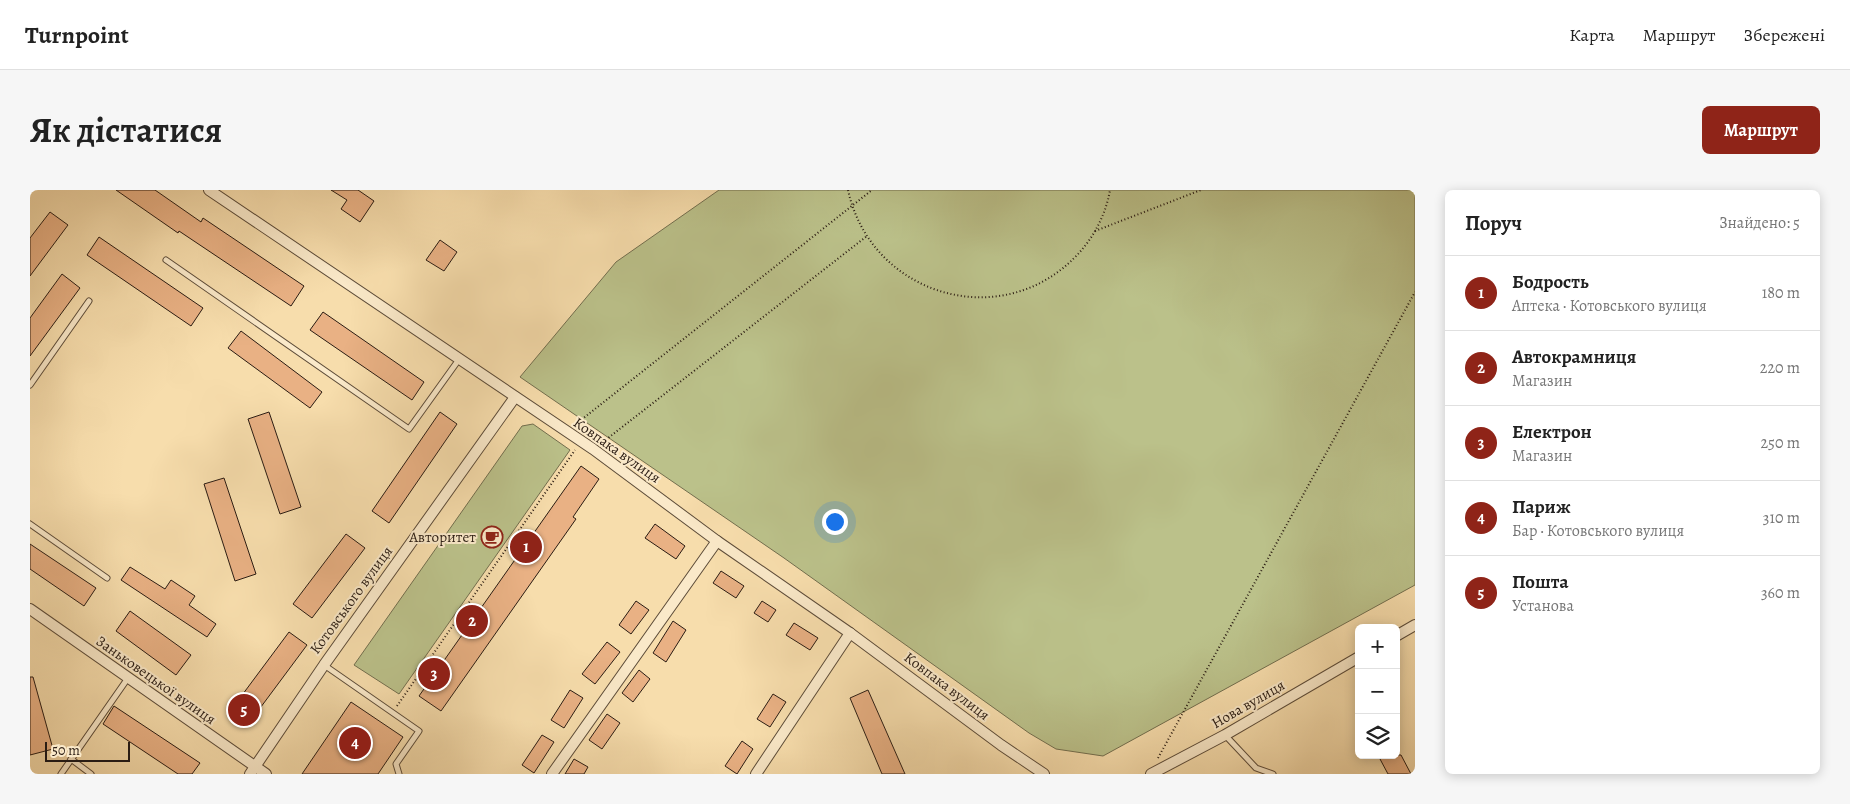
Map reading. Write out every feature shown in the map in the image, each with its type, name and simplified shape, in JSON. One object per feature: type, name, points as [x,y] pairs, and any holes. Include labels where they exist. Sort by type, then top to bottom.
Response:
[{"type":"street","name":"Ковпака вулиця","points":[[209,190],[593,449],[718,541],[850,633],[1001,745],[1044,774]]},
{"type":"street","name":"Котовського вулиця","points":[[252,770],[324,665],[515,397]]},
{"type":"street","points":[[552,774],[718,541]]},
{"type":"street","name":"Заньковецької вулиця","points":[[30,609],[128,678],[252,770],[266,774]]},
{"type":"street","points":[[1400,634],[1415,625]]},
{"type":"street","points":[[756,774],[850,633]]},
{"type":"street","name":"Нова вулиця","points":[[1152,770],[1225,735],[1355,659]]},
{"type":"lane","points":[[166,260],[410,429],[460,358]]},
{"type":"lane","points":[[30,385],[89,300]]},
{"type":"lane","points":[[30,524],[107,578]]},
{"type":"lane","points":[[324,665],[419,731],[396,764],[399,774]]},
{"type":"lane","points":[[61,774],[128,678]]},
{"type":"lane","points":[[1225,735],[1256,768],[1273,774]]},
{"type":"lane","points":[[71,759],[91,774]]},
{"type":"path","points":[[848,190],[852,206],[867,236],[887,261],[903,274],[920,284],[952,295],[978,298],[1018,292],[1049,278],[1070,262],[1095,231],[1104,212],[1110,190]]},
{"type":"path","points":[[566,431],[872,190]]},
{"type":"path","points":[[1095,231],[1201,190]]},
{"type":"path","points":[[593,449],[867,236]]},
{"type":"path","points":[[1152,770],[1415,292]]},
{"type":"path","points":[[393,712],[581,442]]},
{"type":"green space","points":[[719,190],[1415,190],[1415,585],[1103,756],[1056,749],[1029,733],[784,558],[520,377],[616,262]]},
{"type":"green space","points":[[533,424],[570,450],[399,694],[354,665],[522,426]]},
{"type":"building","points":[[116,190],[155,190],[201,222],[203,218],[304,286],[291,306],[179,231],[178,233]]},
{"type":"building","points":[[331,190],[358,190],[374,201],[360,222],[341,209],[347,200]]},
{"type":"building","points":[[50,212],[68,225],[30,276],[30,238]]},
{"type":"building","points":[[99,237],[203,308],[191,326],[87,255]]},
{"type":"building","points":[[440,240],[457,252],[444,271],[426,260]]},
{"type":"building","points":[[62,274],[80,288],[30,356],[30,318]]},
{"type":"building","points":[[323,312],[424,382],[412,400],[310,330]]},
{"type":"building","points":[[241,331],[322,392],[310,408],[228,348]]},
{"type":"building","points":[[269,412],[301,507],[280,514],[248,419]]},
{"type":"building","points":[[440,412],[457,424],[389,523],[372,511]]},
{"type":"building","points":[[581,466],[599,479],[573,517],[576,519],[441,711],[419,696]]},
{"type":"building","points":[[224,478],[256,574],[235,581],[204,484]]},
{"type":"building","points":[[655,524],[685,546],[676,559],[645,538]]},
{"type":"building","name":"Авторитет","points":[[491,526],[503,534],[494,548],[481,540]]},
{"type":"building","points":[[346,534],[365,548],[312,618],[293,604]]},
{"type":"building","points":[[30,544],[96,588],[84,606],[30,569]]},
{"type":"building","points":[[130,567],[165,589],[171,580],[195,596],[189,605],[216,624],[207,637],[121,580]]},
{"type":"building","points":[[721,571],[744,586],[736,598],[713,583]]},
{"type":"building","points":[[636,601],[649,610],[631,634],[619,625]]},
{"type":"building","points":[[762,601],[776,610],[768,622],[754,613]]},
{"type":"building","points":[[130,611],[191,655],[176,675],[116,631]]},
{"type":"building","points":[[673,621],[686,630],[666,662],[653,653]]},
{"type":"building","points":[[794,623],[818,638],[810,650],[786,635]]},
{"type":"building","points":[[289,632],[307,645],[249,723],[231,710]]},
{"type":"building","points":[[607,642],[620,652],[595,684],[582,674]]},
{"type":"building","points":[[639,670],[650,679],[633,702],[622,693]]},
{"type":"building","points":[[30,677],[33,677],[53,749],[30,755]]},
{"type":"building","points":[[570,690],[583,698],[564,728],[551,720]]},
{"type":"building","points":[[868,690],[905,774],[882,774],[850,698]]},
{"type":"building","points":[[773,694],[786,702],[770,727],[757,719]]},
{"type":"building","points":[[351,702],[403,737],[378,774],[302,774]]},
{"type":"building","points":[[114,706],[200,763],[192,774],[178,774],[103,724]]},
{"type":"building","points":[[607,714],[620,723],[602,749],[589,740]]},
{"type":"building","points":[[542,735],[554,742],[534,773],[522,765]]},
{"type":"building","points":[[742,741],[753,749],[737,774],[725,766]]},
{"type":"building","points":[[1401,755],[1411,774],[1388,774],[1380,759],[1400,759]]},
{"type":"building","points":[[574,759],[588,767],[584,774],[565,774]]},
{"type":"place","name":"Авторитет","points":[[492,537]]},
{"type":"place","name":"Бодрость","points":[[526,547]]},
{"type":"place","name":"Автокрамниця","points":[[472,621]]},
{"type":"place","name":"Електрон","points":[[434,674]]},
{"type":"place","name":"Пошта","points":[[244,710]]},
{"type":"place","name":"Париж","points":[[355,743]]}]
